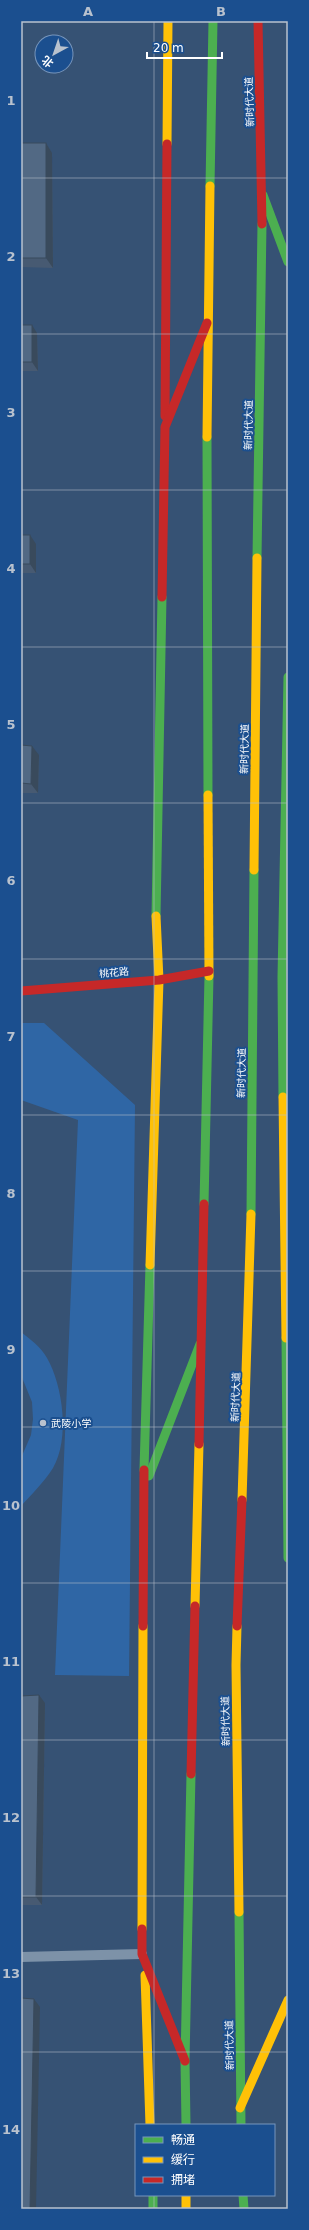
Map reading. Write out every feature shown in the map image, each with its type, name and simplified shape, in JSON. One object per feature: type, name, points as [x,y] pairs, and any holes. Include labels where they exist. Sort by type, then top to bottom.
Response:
[{"type":"main road","points":[[150,2124],[143,1957],[143,1492],[158,980],[156,907],[165,427],[168,21]]},
{"type":"main road","points":[[186,2124],[185,2061],[209,971],[207,323],[213,21]]},
{"type":"main road","name":"新时代大道","points":[[241,2124],[236,1665],[251,1255],[259,378],[263,195],[258,21]]},
{"type":"main road","points":[[263,195],[288,262]]},
{"type":"main road","points":[[165,427],[207,323]]},
{"type":"main road","points":[[288,677],[282,977],[288,1558]]},
{"type":"main road","name":"桃花路","points":[[21,991],[158,980],[209,971]]},
{"type":"main road","points":[[143,1492],[200,1344]]},
{"type":"main road","points":[[143,1957],[185,2061]]},
{"type":"main road","points":[[240,2108],[288,2000]]},
{"type":"main road","points":[[153,2196],[153,2209]]},
{"type":"main road","points":[[186,2196],[186,2209]]},
{"type":"main road","points":[[243,2196],[244,2209]]},
{"type":"lane","points":[[21,1957],[143,1957]]},
{"type":"shaded area","points":[[21,1023],[44,1023],[135,1105],[129,1676],[55,1675],[78,1120],[21,1100]]},
{"type":"shaded area","points":[[21,1332],[42,1350],[53,1370],[60,1397],[63,1428],[58,1456],[53,1468],[42,1483],[21,1506],[21,1458],[31,1435],[33,1419],[32,1402],[21,1375]]},
{"type":"building","points":[[21,143],[46,143],[46,258],[21,258]]},
{"type":"building","points":[[21,325],[32,325],[32,362],[21,362]]},
{"type":"building","points":[[21,535],[30,535],[30,564],[21,564]]},
{"type":"building","points":[[21,745],[32,746],[31,784],[21,783]]},
{"type":"building","points":[[39,1695],[36,1897],[21,1897],[21,1696]]},
{"type":"building","points":[[21,1998],[34,1999],[30,2209],[21,2209]]},
{"type":"traffic: fast","points":[[210,186],[213,21]]},
{"type":"traffic: fast","points":[[263,195],[288,262]]},
{"type":"traffic: fast","points":[[257,558],[262,224]]},
{"type":"traffic: fast","points":[[207,437],[208,795]]},
{"type":"traffic: fast","points":[[156,916],[162,597]]},
{"type":"traffic: fast","points":[[283,1097],[282,977],[288,677]]},
{"type":"traffic: fast","points":[[251,1214],[254,870]]},
{"type":"traffic: fast","points":[[204,1204],[209,976]]},
{"type":"traffic: fast","points":[[144,1470],[150,1265]]},
{"type":"traffic: fast","points":[[286,1338],[288,1558]]},
{"type":"traffic: fast","points":[[149,1476],[200,1344]]},
{"type":"traffic: fast","points":[[186,2124],[185,2061],[191,1774]]},
{"type":"traffic: fast","points":[[239,1912],[241,2124]]},
{"type":"traffic: fast","points":[[153,2196],[153,2209]]},
{"type":"traffic: fast","points":[[243,2196],[244,2209]]},
{"type":"traffic: slow","points":[[167,144],[168,21]]},
{"type":"traffic: slow","points":[[207,437],[210,186]]},
{"type":"traffic: slow","points":[[254,870],[257,558]]},
{"type":"traffic: slow","points":[[208,795],[209,976]]},
{"type":"traffic: slow","points":[[150,1265],[159,980],[156,916]]},
{"type":"traffic: slow","points":[[283,1097],[286,1338]]},
{"type":"traffic: slow","points":[[242,1500],[251,1214]]},
{"type":"traffic: slow","points":[[195,1606],[199,1444]]},
{"type":"traffic: slow","points":[[142,1929],[143,1626]]},
{"type":"traffic: slow","points":[[237,1626],[236,1665],[239,1912]]},
{"type":"traffic: slow","points":[[145,1975],[150,2124]]},
{"type":"traffic: slow","points":[[240,2108],[288,2000]]},
{"type":"traffic: slow","points":[[186,2196],[186,2209]]},
{"type":"traffic: jam","points":[[258,21],[262,224]]},
{"type":"traffic: jam","points":[[165,416],[167,144]]},
{"type":"traffic: jam","points":[[162,597],[165,427],[207,323]]},
{"type":"traffic: jam","points":[[21,991],[159,980],[209,971]]},
{"type":"traffic: jam","points":[[199,1444],[204,1204]]},
{"type":"traffic: jam","points":[[143,1626],[144,1470]]},
{"type":"traffic: jam","points":[[237,1626],[242,1500]]},
{"type":"traffic: jam","points":[[191,1774],[195,1606]]},
{"type":"traffic: jam","points":[[142,1929],[142,1954],[185,2061]]},
{"type":"place","name":"武陵小学","points":[[43,1423]]}]
